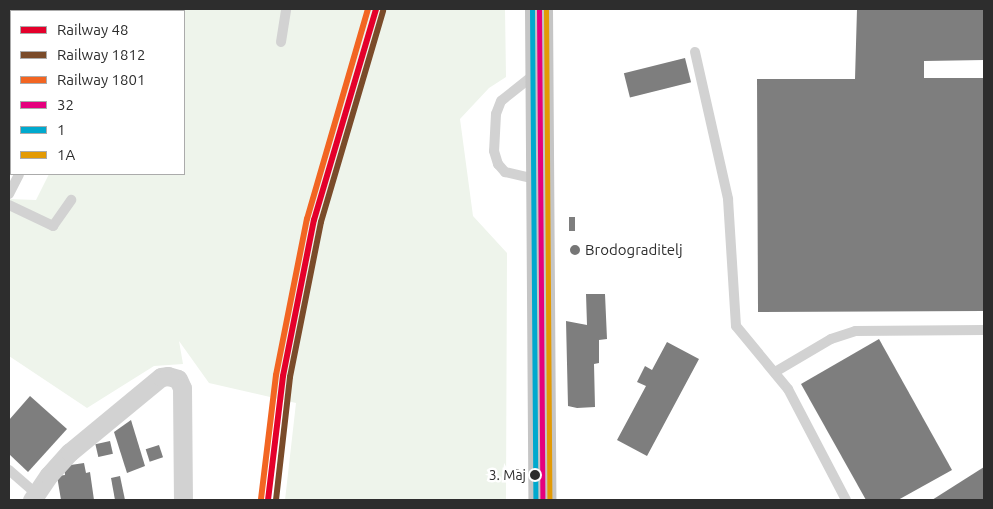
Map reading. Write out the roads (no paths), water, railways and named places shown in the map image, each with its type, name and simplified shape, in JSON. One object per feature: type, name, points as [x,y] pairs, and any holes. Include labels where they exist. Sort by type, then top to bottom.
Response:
[{"type":"main road","points":[[539,9],[542,500]]},
{"type":"street","points":[[34,497],[70,452],[161,377],[168,376],[178,380],[182,388],[183,500]]},
{"type":"lane","points":[[281,42],[286,9]]},
{"type":"lane","points":[[695,52],[728,199],[736,326],[775,372],[846,500]]},
{"type":"lane","points":[[540,70],[500,101],[494,142],[495,157],[501,169],[541,180]]},
{"type":"lane","points":[[9,194],[18,175]]},
{"type":"lane","points":[[9,205],[53,226],[71,200]]},
{"type":"lane","points":[[775,372],[832,339],[855,331],[984,330]]},
{"type":"lane","points":[[9,470],[34,497]]},
{"type":"rail line","name":"1801","points":[[261,499],[276,375],[307,219],[368,9]]},
{"type":"rail line","name":"48","points":[[268,500],[283,376],[314,220],[376,9]]},
{"type":"rail line","name":"1812","points":[[276,500],[290,377],[321,222],[383,11]]},
{"type":"place","name":"Brodograditelj","points":[[575,250]]},
{"type":"place","name":"3. Maj","points":[[535,475]]}]
